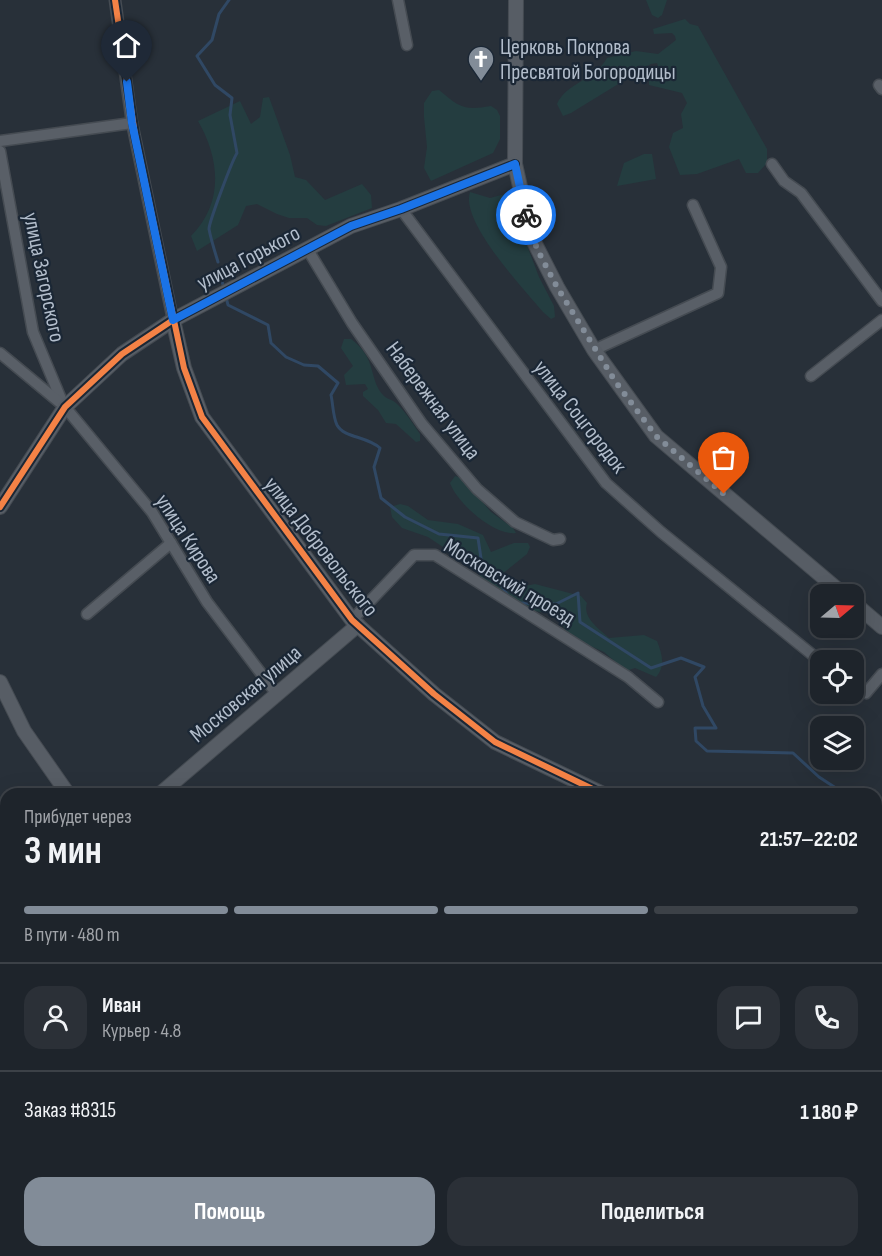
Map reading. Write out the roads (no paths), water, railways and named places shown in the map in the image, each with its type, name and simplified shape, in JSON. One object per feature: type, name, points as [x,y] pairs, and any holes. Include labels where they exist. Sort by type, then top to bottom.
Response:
[{"type":"street","points":[[116,0],[132,123],[173,320]]},
{"type":"street","points":[[398,0],[406,45]]},
{"type":"street","points":[[516,0],[515,164],[531,236],[537,249],[594,350],[656,436],[831,584]]},
{"type":"street","points":[[0,141],[132,123]]},
{"type":"street","name":"улица Загорского","points":[[0,151],[33,332],[65,407]]},
{"type":"street","name":"улица Горького","points":[[0,507],[65,407],[122,354],[173,320],[351,226],[515,164]]},
{"type":"street","points":[[772,164],[784,181],[801,193],[882,301]]},
{"type":"street","points":[[594,350],[718,293],[721,267],[693,205]]},
{"type":"street","name":"улица Соцгородок","points":[[401,209],[606,483],[661,532],[810,653]]},
{"type":"street","name":"Набережная улица","points":[[308,250],[354,326],[422,424],[477,489],[515,522],[554,540],[560,539]]},
{"type":"street","name":"улица Добровольского","points":[[173,320],[184,368],[202,417],[355,622],[434,694],[495,742],[591,788]]},
{"type":"street","points":[[811,376],[882,320]]},
{"type":"street","points":[[0,353],[65,407]]},
{"type":"street","name":"улица Кирова","points":[[65,407],[152,512],[207,602],[276,693]]},
{"type":"street","points":[[87,614],[171,543]]},
{"type":"street","name":"Московский проезд","points":[[355,622],[414,555],[435,555],[628,677],[658,702]]},
{"type":"street","points":[[864,612],[882,627]]},
{"type":"street","name":"Московская улица","points":[[167,788],[355,622]]},
{"type":"street","points":[[864,692],[866,693],[882,674]]},
{"type":"street","points":[[0,682],[24,731],[64,788]]},
{"type":"waterway","points":[[218,262],[209,229],[221,191],[237,153],[230,115],[232,98],[215,85],[197,56],[212,40],[219,14],[229,0]]},
{"type":"waterway","points":[[221,278],[224,288]]},
{"type":"waterway","points":[[226,297],[228,305],[268,325],[271,343],[286,357],[304,365],[318,366],[338,383],[331,395],[337,425],[345,432],[380,448],[374,467],[381,498],[405,517],[439,534],[478,538],[483,572],[495,574],[508,596]]},
{"type":"waterway","points":[[519,603],[556,604],[578,593],[580,622],[651,668],[681,658],[704,667],[695,677],[703,706],[716,728],[695,728],[696,741],[707,751],[793,753],[819,777],[836,788]]},
{"type":"place","name":"Церковь Покрова Пресвятой Богородицы","points":[[481,82]]}]
